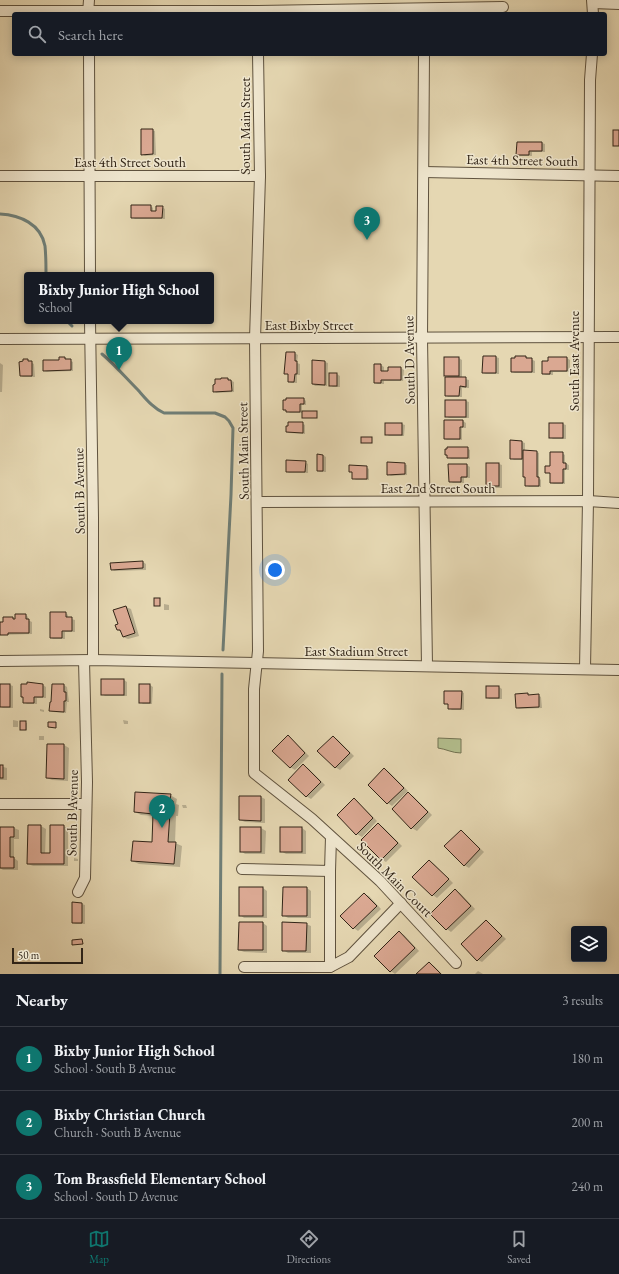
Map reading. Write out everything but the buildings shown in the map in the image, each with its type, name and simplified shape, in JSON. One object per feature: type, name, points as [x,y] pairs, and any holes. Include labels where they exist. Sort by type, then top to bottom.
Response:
[{"type":"street","points":[[88,0],[88,12]]},
{"type":"street","points":[[258,0],[258,12],[424,7],[503,7]]},
{"type":"street","points":[[593,12],[592,2],[619,4]]},
{"type":"street","points":[[0,11],[44,12]]},
{"type":"street","points":[[89,56],[90,272]]},
{"type":"street","name":"South Main Street","points":[[258,56],[260,176],[255,339],[258,502],[258,651],[254,689],[254,773],[312,818]]},
{"type":"street","name":"South D Avenue","points":[[424,56],[422,338],[427,665]]},
{"type":"street","name":"South East Avenue","points":[[585,669],[588,501],[590,80],[592,56]]},
{"type":"street","name":"East 4th Street South","points":[[424,172],[619,176]]},
{"type":"street","name":"East 4th Street South","points":[[0,176],[260,176]]},
{"type":"street","name":"South B Avenue","points":[[78,892],[85,878],[93,517],[90,324]]},
{"type":"street","name":"East Bixby Street","points":[[0,339],[619,337]]},
{"type":"street","name":"East 2nd Street South","points":[[258,502],[588,501],[619,503]]},
{"type":"street","name":"East Stadium Street","points":[[0,661],[427,665],[619,670]]},
{"type":"street","points":[[0,804],[86,804]]},
{"type":"street","name":"South Main Court","points":[[312,818],[380,881],[456,963]]},
{"type":"street","points":[[330,967],[331,837]]},
{"type":"street","points":[[242,870],[330,871]]},
{"type":"street","points":[[244,967],[330,967],[349,957],[401,903]]},
{"type":"green space","points":[[438,738],[461,739],[461,753],[438,748]]},
{"type":"waterway","points":[[0,214],[15,216],[22,219],[34,226],[39,232],[43,238],[45,246],[46,272]]},
{"type":"waterway","points":[[102,354],[156,409],[164,413],[215,413],[225,417],[233,428],[223,650]]},
{"type":"waterway","points":[[220,974],[222,674]]},
{"type":"place","name":"Tom Brassfield Elementary School","points":[[367,240]]},
{"type":"place","name":"Bixby Junior High School","points":[[119,370]]},
{"type":"place","name":"Bixby Christian Church","points":[[162,828]]}]
